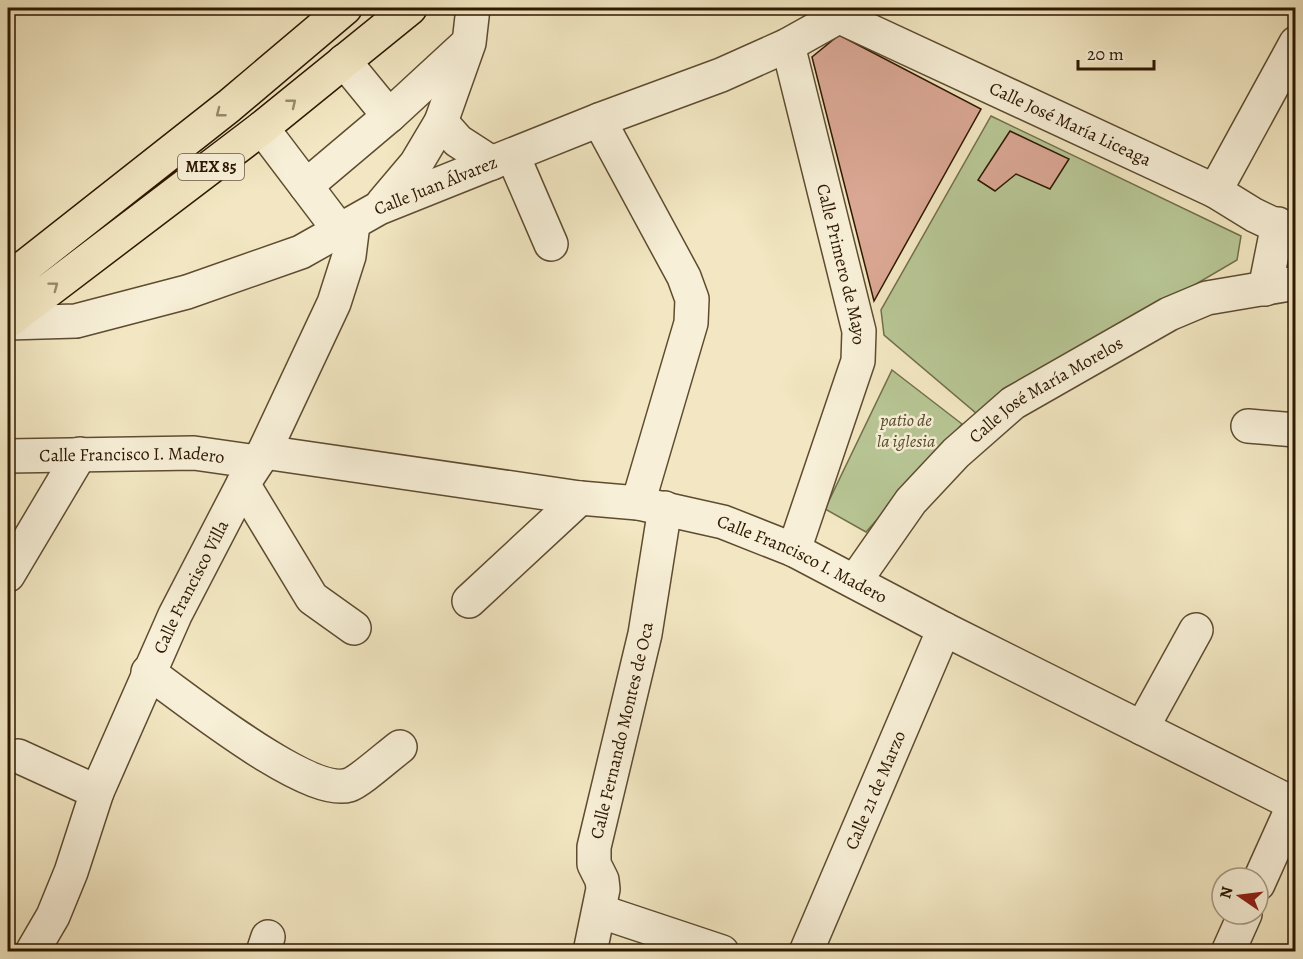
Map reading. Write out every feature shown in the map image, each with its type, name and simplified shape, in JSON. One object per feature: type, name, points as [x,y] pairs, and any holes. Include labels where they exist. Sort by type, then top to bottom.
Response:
[{"type":"main road","name":"MEX 85","points":[[8,280],[229,106],[345,8]]},
{"type":"main road","name":"MEX 85","points":[[8,322],[262,128],[410,8]]},
{"type":"street","points":[[262,128],[306,186],[358,221],[416,164],[441,122],[469,43],[473,8]]},
{"type":"street","name":"Calle Juan Álvarez","points":[[8,322],[76,321],[187,292],[301,252],[358,221],[502,159],[721,75],[788,45],[847,12]]},
{"type":"street","name":"Calle José María Liceaga","points":[[847,12],[1215,191],[1254,215],[1287,229]]},
{"type":"street","points":[[306,186],[389,116],[469,43]]},
{"type":"street","points":[[1215,191],[1296,43]]},
{"type":"street","name":"Calle Primero de Mayo","points":[[788,45],[859,331],[858,361],[795,550]]},
{"type":"street","points":[[344,61],[389,116]]},
{"type":"street","name":"Calle Fernando Montes de Oca","points":[[590,951],[599,911],[602,880],[594,864],[594,847],[645,634],[652,506],[691,323],[692,299],[684,277],[599,120]]},
{"type":"street","points":[[441,122],[458,141],[502,159],[551,244]]},
{"type":"street","name":"Calle Francisco Villa","points":[[32,951],[53,916],[71,872],[97,792],[148,672],[175,615],[255,466],[334,303],[350,256],[358,221]]},
{"type":"street","points":[[1280,286],[1287,229]]},
{"type":"street","name":"Calle José María Morelos","points":[[855,581],[911,501],[956,453],[1013,403],[1169,314],[1207,298],[1280,286]]},
{"type":"street","points":[[1248,426],[1296,430]]},
{"type":"street","name":"Calle Francisco I. Madero","points":[[8,456],[194,453],[255,466],[652,506],[723,522],[795,550],[944,629],[1295,804]]},
{"type":"street","points":[[8,575],[80,454]]},
{"type":"street","points":[[255,466],[312,598],[354,628]]},
{"type":"street","points":[[469,601],[580,498]]},
{"type":"street","name":"Calle 21 de Marzo","points":[[806,951],[944,629]]},
{"type":"street","points":[[1142,728],[1196,630]]},
{"type":"street","points":[[148,672],[226,728],[293,772],[326,785],[349,785],[400,747]]},
{"type":"street","points":[[18,756],[97,792]]},
{"type":"street","points":[[1266,866],[1295,804]]},
{"type":"street","points":[[599,911],[669,943],[722,951]]},
{"type":"street","points":[[1228,951],[1239,926]]},
{"type":"green space","points":[[991,116],[1241,236],[1237,260],[976,413],[884,335],[881,310]]},
{"type":"green space","name":"patio de la iglesia","points":[[892,370],[962,424],[866,532],[825,509]]},
{"type":"building","points":[[839,35],[981,109],[874,301],[812,57]]},
{"type":"building","points":[[1010,131],[1069,159],[1050,189],[1016,174],[995,191],[978,180]]}]
